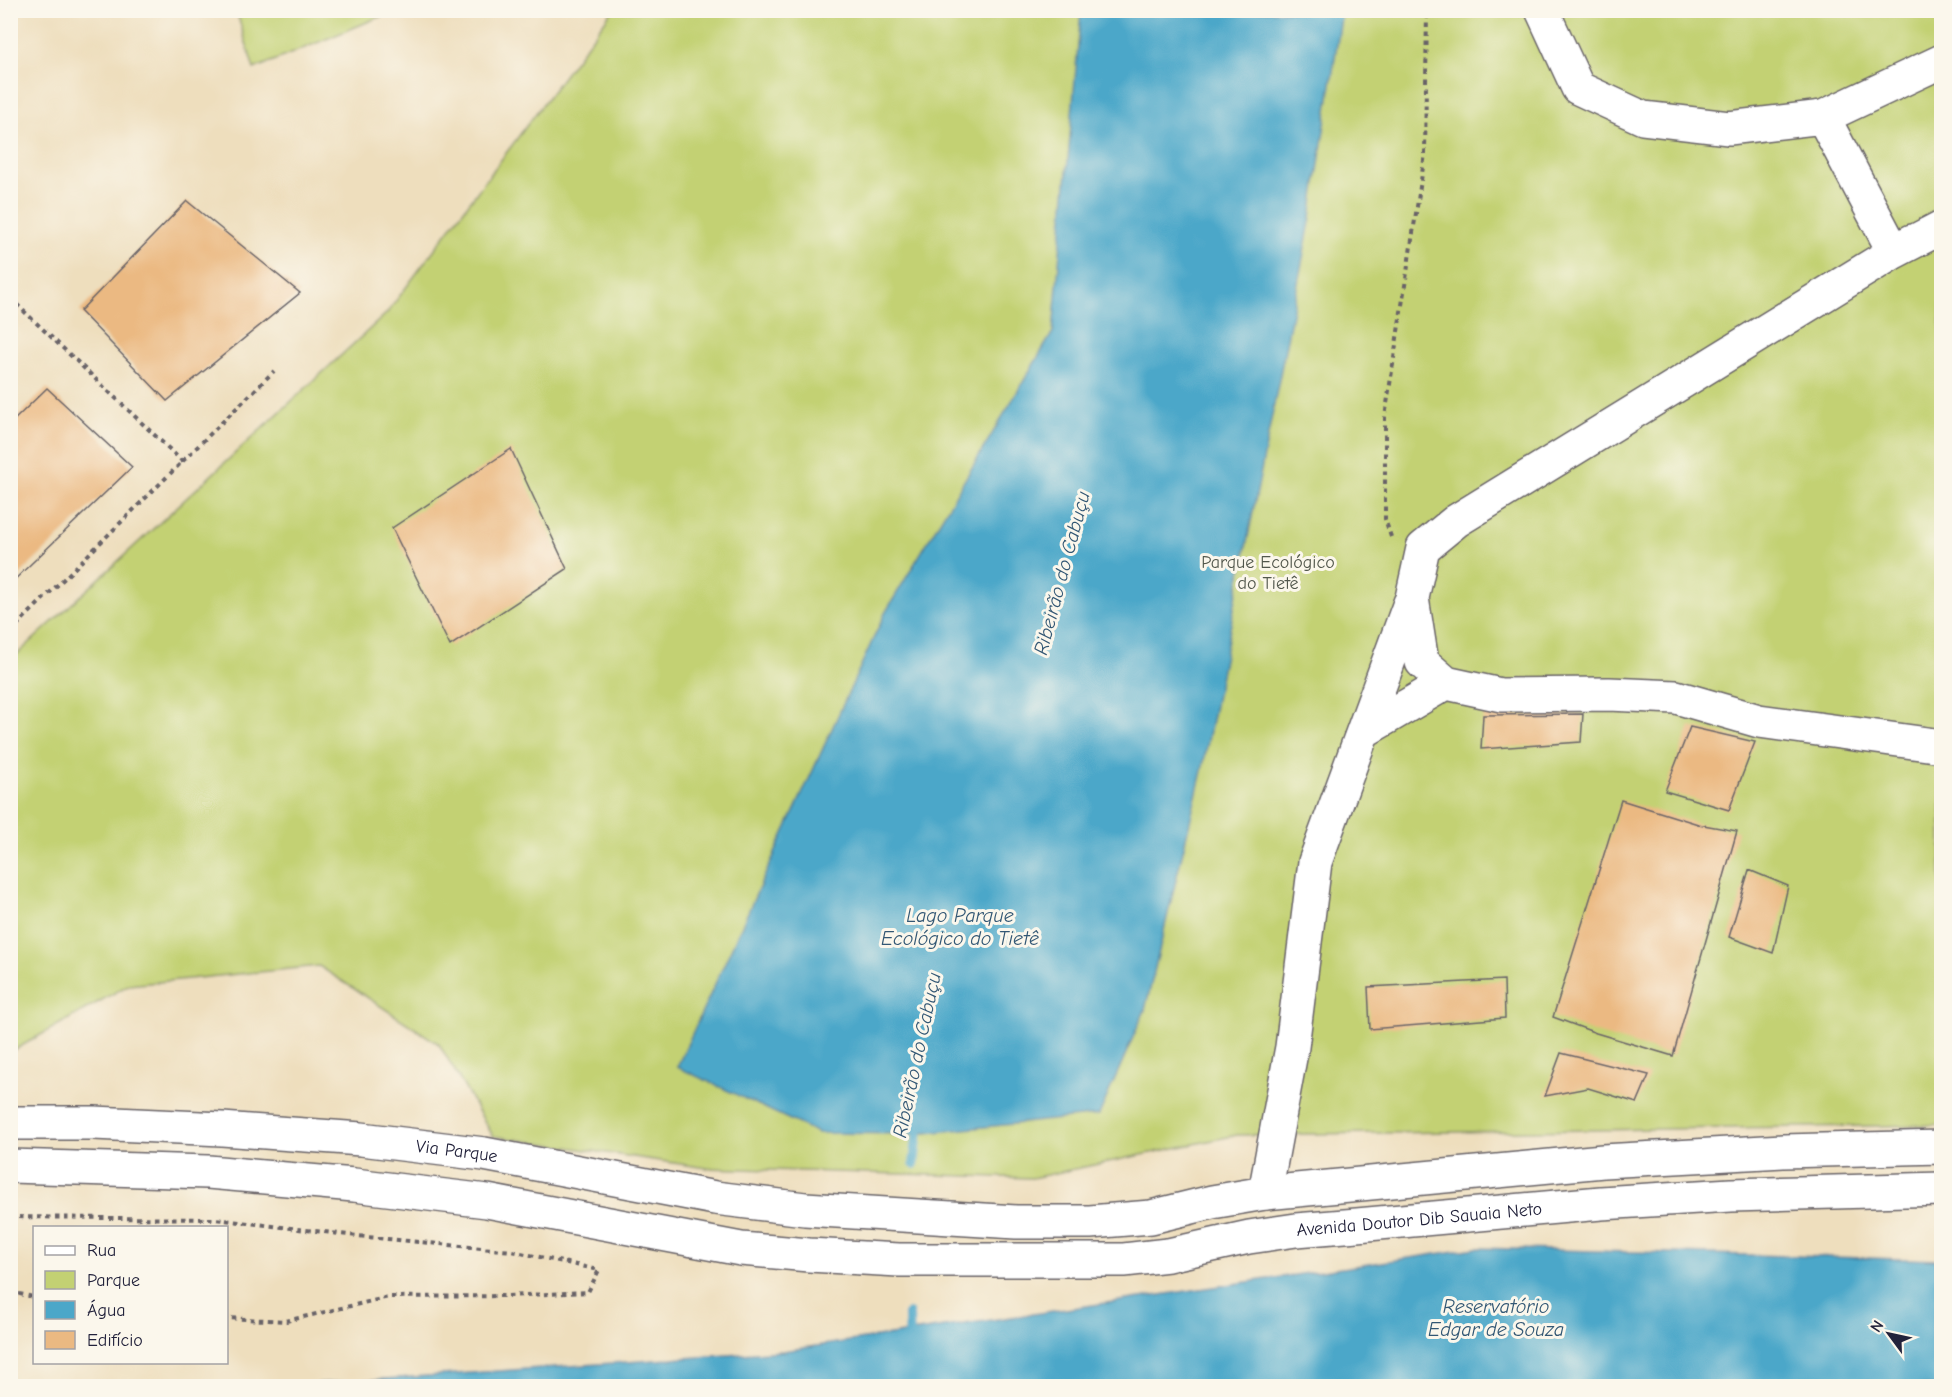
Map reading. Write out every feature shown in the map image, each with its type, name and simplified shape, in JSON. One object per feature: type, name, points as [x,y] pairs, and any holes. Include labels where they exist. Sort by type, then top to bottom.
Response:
[{"type":"main road","points":[[1542,10],[1578,88],[1643,118],[1729,128],[1823,117],[1941,61]]},
{"type":"main road","points":[[1823,117],[1894,252]]},
{"type":"main road","points":[[1941,226],[1894,252],[1456,521],[1423,548],[1412,598],[1315,862],[1292,1047],[1265,1193],[1603,1161],[1783,1151],[1941,1147]]},
{"type":"main road","points":[[1412,598],[1422,662],[1446,683],[1501,695],[1609,694],[1676,697],[1759,721],[1941,746]]},
{"type":"main road","points":[[1364,730],[1446,683]]},
{"type":"main road","name":"Via Parque","points":[[10,1122],[106,1123],[361,1139],[484,1154],[715,1198],[805,1209],[1016,1222],[1090,1222],[1150,1217],[1212,1202],[1265,1193]]},
{"type":"main road","name":"Avenida Doutor Dib Sauaia Neto","points":[[10,1166],[208,1172],[354,1185],[486,1201],[741,1249],[809,1256],[899,1260],[1124,1260],[1168,1255],[1296,1230],[1731,1195],[1941,1190]]},
{"type":"path","points":[[1393,542],[1385,519],[1385,417],[1425,154],[1427,10]]},
{"type":"path","points":[[10,298],[183,462]]},
{"type":"path","points":[[10,633],[274,371]]},
{"type":"path","points":[[10,1216],[215,1219],[513,1251],[599,1270],[588,1293],[389,1297],[286,1321],[228,1318]]},
{"type":"path","points":[[10,1292],[33,1297]]},
{"type":"green space","points":[[236,10],[394,10],[394,11],[254,69]]},
{"type":"green space","name":"Parque Ecológico do Tietê","points":[[612,11],[1941,11],[1941,1125],[1237,1135],[1032,1178],[707,1168],[493,1136],[439,1044],[319,966],[128,985],[11,1052],[11,660],[387,313]]},
{"type":"water","name":"Lago Parque Ecológico do Tietê","points":[[1081,11],[1342,11],[1311,217],[1202,771],[1145,1010],[1099,1115],[916,1134],[818,1133],[677,1067],[885,613],[1053,332]]},
{"type":"water","name":"Reservatório Edgar de Souza","points":[[1476,1248],[1941,1260],[1941,1386],[285,1386],[783,1351]]},
{"type":"building","points":[[187,201],[300,293],[167,401],[80,311]]},
{"type":"building","points":[[47,388],[132,467],[10,584],[10,424]]},
{"type":"building","points":[[511,449],[567,569],[450,646],[392,528]]},
{"type":"building","points":[[1583,714],[1581,742],[1481,749],[1483,715]]},
{"type":"building","points":[[1690,727],[1755,742],[1729,810],[1665,791]]},
{"type":"building","points":[[1621,800],[1698,824],[1737,831],[1673,1056],[1596,1033],[1553,1017]]},
{"type":"building","points":[[1749,870],[1788,886],[1773,953],[1729,937]]},
{"type":"building","points":[[1504,980],[1505,1018],[1370,1029],[1368,987]]},
{"type":"building","points":[[1561,1053],[1649,1075],[1637,1103],[1588,1088],[1545,1096]]},
{"type":"waterway","name":"Ribeirão do Cabuçu","points":[[914,1164],[919,1123]]},
{"type":"waterway","name":"Ribeirão do Cabuçu","points":[[909,1314],[910,1344]]}]
